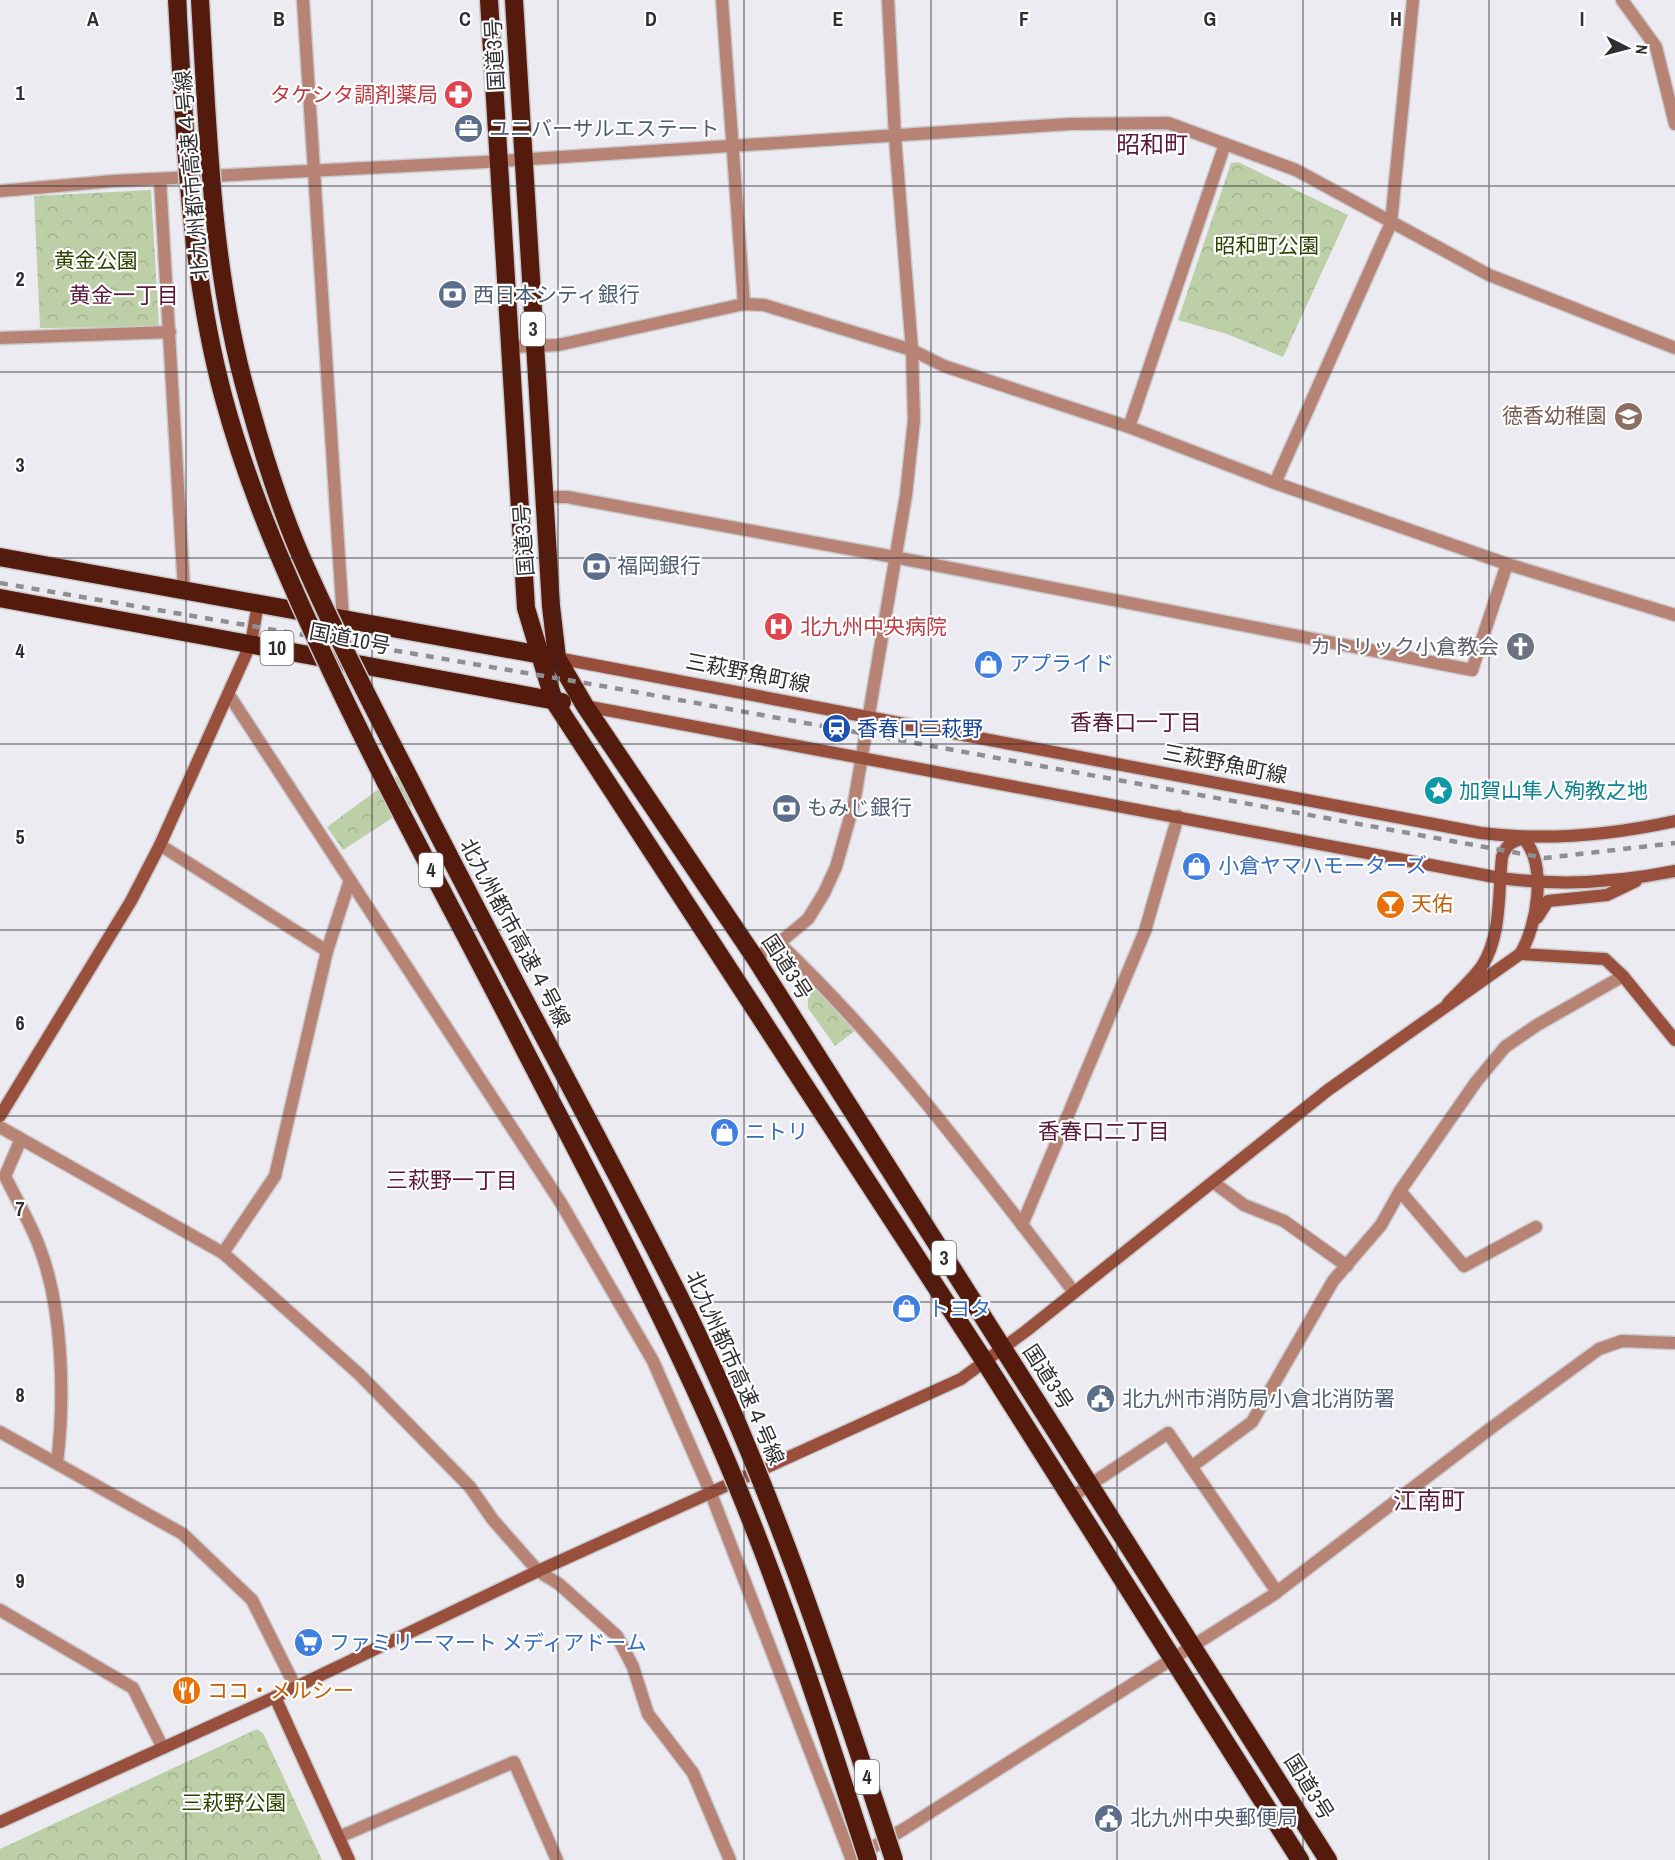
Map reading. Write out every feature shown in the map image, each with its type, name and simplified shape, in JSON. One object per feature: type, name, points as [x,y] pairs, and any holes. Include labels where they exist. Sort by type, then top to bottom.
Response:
[{"type":"highway","name":"北九州都市高速４号線","points":[[177,0],[190,202],[202,291],[223,398],[248,481],[282,566],[351,715],[654,1305],[719,1443],[771,1571],[855,1860]]},
{"type":"highway","name":"北九州都市高速４号線","points":[[200,0],[212,196],[225,291],[246,393],[276,490],[305,566],[373,707],[676,1290],[742,1432],[794,1564],[894,1860]]},
{"type":"highway","name":"国道3号","points":[[489,0],[526,608],[554,701],[985,1362],[1300,1860]]},
{"type":"highway","name":"国道3号","points":[[514,0],[534,346],[557,658],[585,706],[755,958],[1328,1860]]},
{"type":"highway","name":"国道10号","points":[[0,557],[557,658]]},
{"type":"highway","name":"国道10号","points":[[0,598],[585,706]]},
{"type":"street","points":[[303,0],[343,619]]},
{"type":"street","points":[[722,0],[744,304]]},
{"type":"street","points":[[755,958],[779,943],[808,919],[825,893],[836,867],[854,803],[860,756],[906,495],[914,420],[912,350],[895,137],[888,0]]},
{"type":"street","points":[[1275,483],[1391,223],[1413,0]]},
{"type":"street","points":[[1622,0],[1656,47],[1675,124]]},
{"type":"street","points":[[0,191],[160,179],[895,137],[1070,124],[1168,123],[1296,170],[1489,275],[1675,348]]},
{"type":"street","points":[[1129,427],[1225,144]]},
{"type":"street","points":[[160,179],[184,590]]},
{"type":"street","points":[[509,347],[558,345],[744,304],[764,305],[912,350],[944,366],[1129,427],[1275,483],[1507,564],[1675,615]]},
{"type":"street","points":[[0,338],[170,332]]},
{"type":"street","points":[[544,497],[567,497],[894,557],[1472,670],[1507,564]]},
{"type":"street","points":[[0,1116],[131,901],[160,845],[251,643],[258,604]]},
{"type":"street","name":"三萩野魚町線","points":[[557,658],[1481,833],[1523,838],[1587,834],[1675,821]]},
{"type":"street","points":[[229,694],[561,1203],[653,1361],[710,1491],[855,1860],[1277,1592],[1487,1431],[1599,1350],[1622,1341],[1675,1343]]},
{"type":"street","points":[[585,706],[1500,878],[1536,883],[1600,883],[1675,871]]},
{"type":"street","points":[[1022,1225],[1145,931],[1178,816]]},
{"type":"street","points":[[1448,1004],[1481,968],[1489,953],[1496,928],[1505,848],[1523,838],[1533,852],[1536,883],[1535,923]]},
{"type":"street","points":[[160,845],[327,951]]},
{"type":"street","points":[[0,1822],[275,1696],[710,1491],[961,1379],[1328,1090],[1521,954],[1541,909],[1548,901],[1607,895],[1642,878]]},
{"type":"street","points":[[223,1253],[275,1176],[327,951],[350,880]]},
{"type":"street","points":[[779,943],[808,970],[944,1123],[1074,1292]]},
{"type":"street","points":[[1521,954],[1605,959],[1623,976],[1675,1040]]},
{"type":"street","points":[[1191,1467],[1252,1422],[1333,1281],[1381,1225],[1400,1191],[1476,1082],[1505,1047],[1537,1025],[1623,976]]},
{"type":"street","points":[[0,1127],[223,1253],[359,1374],[470,1487],[493,1520],[538,1571],[559,1584],[617,1636],[633,1667],[648,1714],[693,1773],[730,1860]]},
{"type":"street","points":[[21,1139],[5,1176],[39,1247],[57,1322],[62,1420],[57,1463]]},
{"type":"street","points":[[1213,1182],[1244,1205],[1284,1221],[1347,1266]]},
{"type":"street","points":[[1400,1191],[1464,1266],[1536,1227]]},
{"type":"street","points":[[1070,1498],[1168,1433],[1277,1592]]},
{"type":"street","points":[[1,1435],[57,1463],[183,1534],[252,1600],[295,1686]]},
{"type":"street","points":[[0,1610],[40,1630],[133,1688],[163,1748]]},
{"type":"street","points":[[275,1696],[349,1860]]},
{"type":"street","points":[[339,1837],[514,1762],[557,1860]]},
{"type":"green space","name":"昭和町公園","points":[[1238,162],[1348,215],[1283,357],[1227,334],[1178,320],[1231,163]]},
{"type":"green space","name":"黄金公園","points":[[151,190],[159,327],[40,328],[34,196]]},
{"type":"green space","points":[[413,764],[429,794],[343,850],[327,827]]},
{"type":"green space","points":[[807,974],[857,1029],[835,1046],[808,1008]]},
{"type":"green space","name":"三萩野公園","points":[[257,1729],[263,1733],[322,1860],[0,1860],[0,1849]]},
{"type":"railway","points":[[0,583],[614,688],[1545,858],[1675,843]]},
{"type":"place","name":"タケシタ調剤薬局","points":[[459,95]]},
{"type":"place","name":"ユニバーサルエステート","points":[[468,129]]},
{"type":"place","name":"西日本シティ銀行","points":[[452,295]]},
{"type":"place","name":"徳香幼稚園","points":[[1628,416]]},
{"type":"place","name":"福岡銀行","points":[[596,566]]},
{"type":"place","name":"北九州中央病院","points":[[779,627]]},
{"type":"place","name":"カトリック小倉教会","points":[[1520,647]]},
{"type":"place","name":"アプライド","points":[[988,664]]},
{"type":"place","name":"香春口三萩野","points":[[836,729]]},
{"type":"place","name":"加賀山隼人殉教之地","points":[[1438,791]]},
{"type":"place","name":"もみじ銀行","points":[[786,808]]},
{"type":"place","name":"小倉ヤマハモーターズ","points":[[1197,866]]},
{"type":"place","name":"天佑","points":[[1390,904]]},
{"type":"place","name":"ニトリ","points":[[724,1132]]},
{"type":"place","name":"トヨタ","points":[[907,1309]]},
{"type":"place","name":"北九州市消防局小倉北消防署","points":[[1101,1399]]},
{"type":"place","name":"ファミリーマート メディアドーム","points":[[308,1643]]},
{"type":"place","name":"ココ・メルシー","points":[[186,1691]]},
{"type":"place","name":"北九州中央郵便局","points":[[1109,1818]]},
{"type":"district","name":"昭和町","points":[[1152,145]]},
{"type":"district","name":"黄金一丁目","points":[[124,295]]},
{"type":"district","name":"香春口一丁目","points":[[1136,722]]},
{"type":"district","name":"香春口二丁目","points":[[1104,1131]]},
{"type":"district","name":"三萩野一丁目","points":[[452,1180]]},
{"type":"district","name":"江南町","points":[[1429,1501]]}]
